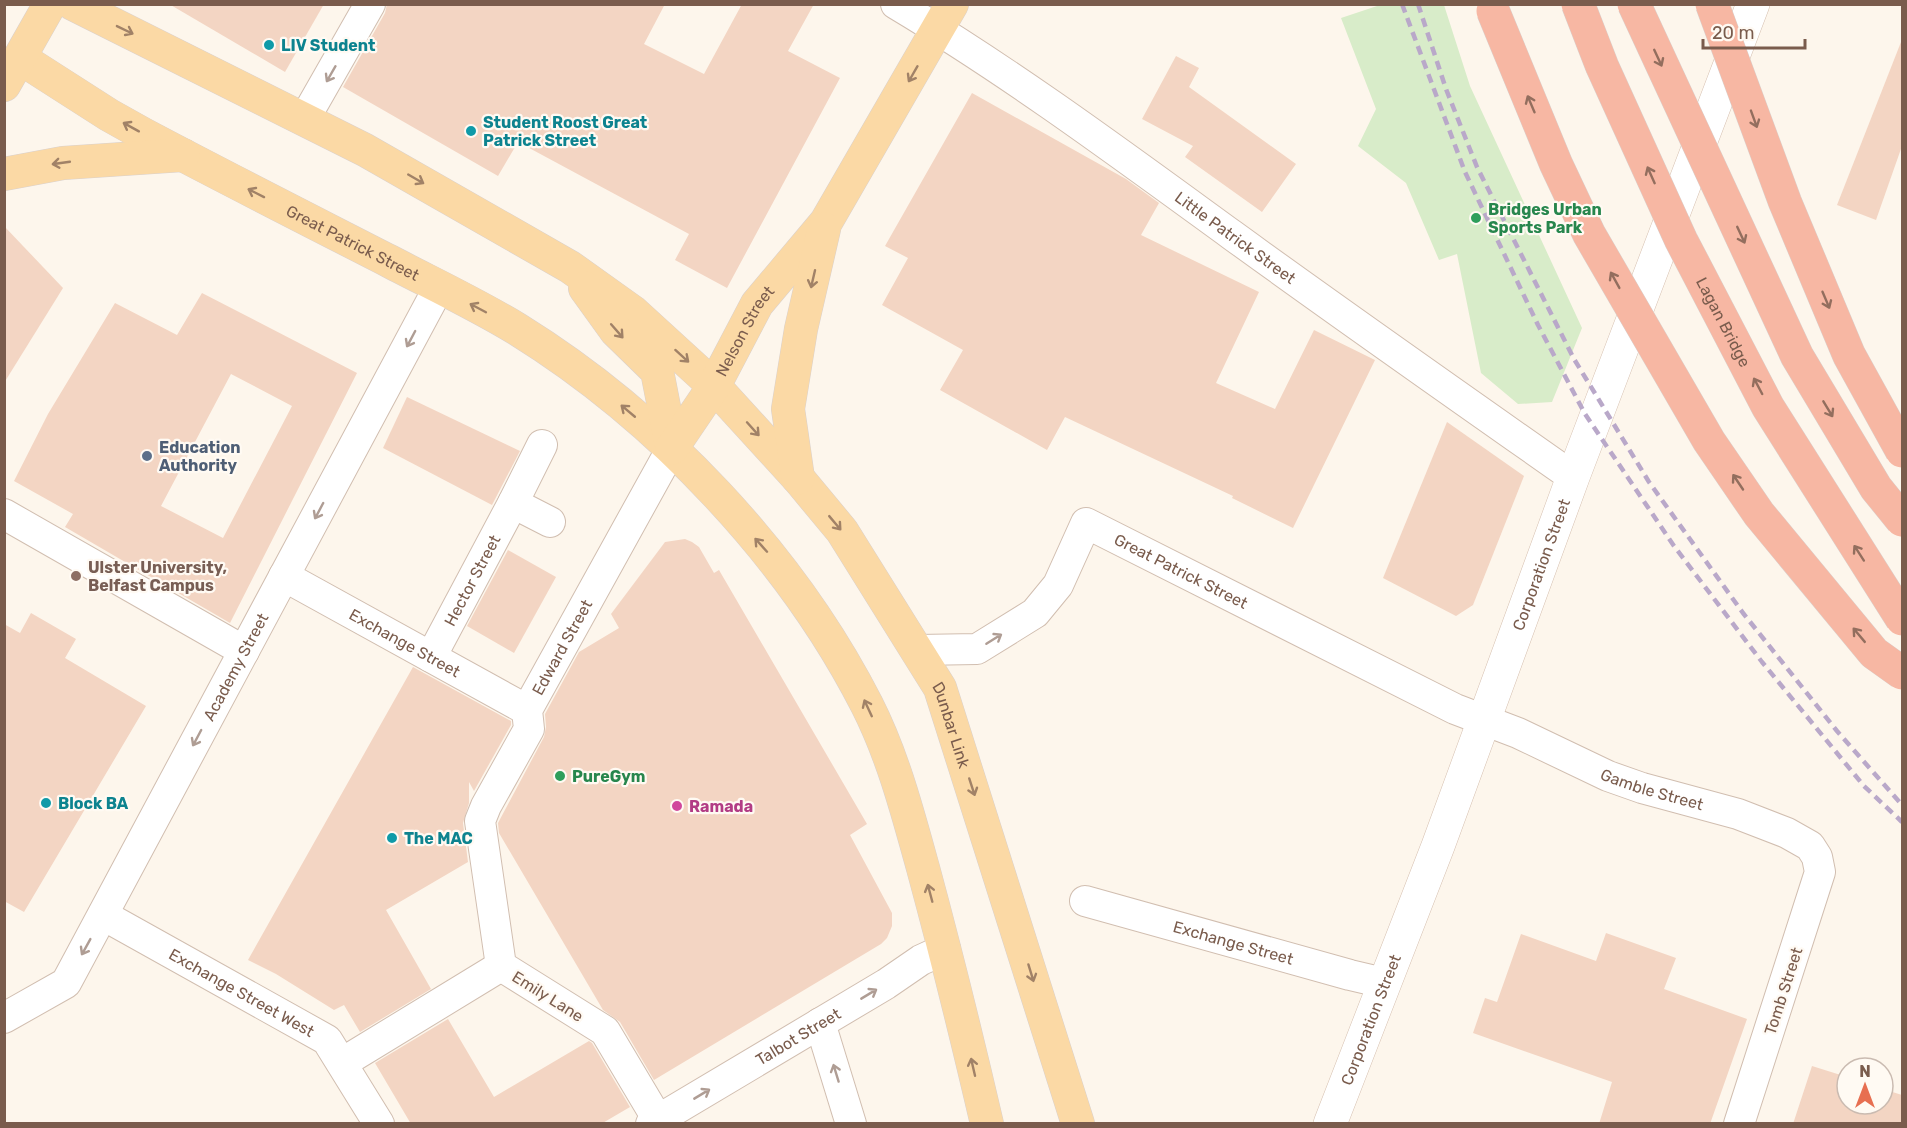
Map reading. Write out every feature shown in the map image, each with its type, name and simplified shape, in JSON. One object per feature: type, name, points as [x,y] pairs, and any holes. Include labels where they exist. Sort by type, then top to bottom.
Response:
[{"type":"highway","name":"Lagan Bridge","points":[[1578,4],[1602,66],[1681,240],[1768,407],[1902,620]]},
{"type":"highway","points":[[1634,4],[1797,356],[1876,488],[1902,520]]},
{"type":"highway","points":[[1712,4],[1785,202],[1849,356],[1902,451]]},
{"type":"highway","points":[[1493,11],[1556,164],[1589,234],[1709,441],[1760,514],[1874,653],[1902,673]]},
{"type":"main road","points":[[10,65],[50,4]]},
{"type":"main road","points":[[73,4],[305,118],[570,267],[633,312],[714,386]]},
{"type":"main road","name":"Nelson Street","points":[[672,448],[714,386],[757,304],[826,222],[946,17]]},
{"type":"main road","name":"Great Patrick Street","points":[[10,65],[516,329],[592,381],[672,448]]},
{"type":"main road","points":[[4,174],[63,163],[183,155]]},
{"type":"main road","name":"Nelson Street","points":[[798,478],[788,409],[801,329],[826,222]]},
{"type":"main road","points":[[570,267],[616,331],[657,371],[672,448],[771,556],[818,620],[868,706],[907,811],[945,949],[987,1124]]},
{"type":"main road","name":"Dunbar Link","points":[[714,386],[798,478],[842,531],[940,688],[1078,1124]]},
{"type":"street","points":[[305,118],[370,4]]},
{"type":"street","name":"Little Patrick Street","points":[[896,4],[946,17],[1079,124],[1423,373],[1573,477]]},
{"type":"street","name":"Corporation Street","points":[[1330,1124],[1485,721],[1573,477],[1753,4]]},
{"type":"street","name":"Academy Street","points":[[4,1018],[66,982],[439,287]]},
{"type":"street","name":"Hector Street","points":[[431,657],[542,445]]},
{"type":"street","name":"Edward Street","points":[[485,852],[480,821],[529,729],[527,710],[672,448]]},
{"type":"street","points":[[513,503],[550,522]]},
{"type":"street","points":[[4,514],[244,651]]},
{"type":"street","name":"Great Patrick Street","points":[[918,650],[977,649],[1035,613],[1058,585],[1086,523],[1444,704],[1485,721]]},
{"type":"street","name":"Exchange Street","points":[[284,576],[527,710]]},
{"type":"street","name":"Gamble Street","points":[[1485,721],[1518,733],[1608,776],[1642,789],[1738,814],[1787,833],[1810,846],[1817,857]]},
{"type":"street","name":"Emily Lane","points":[[485,852],[501,966],[605,1031],[654,1122]]},
{"type":"street","name":"Tomb Street","points":[[1740,1124],[1814,894],[1820,872],[1817,857]]},
{"type":"street","name":"Exchange Street","points":[[1085,901],[1350,975],[1384,982]]},
{"type":"street","name":"Exchange Street West","points":[[103,915],[327,1040],[379,1124]]},
{"type":"street","name":"Talbot Street","points":[[654,1122],[886,984],[921,960],[945,949]]},
{"type":"street","points":[[342,1063],[501,966]]},
{"type":"street","points":[[820,1023],[851,1124]]},
{"type":"green space","name":"Bridges Urban Sports Park","points":[[1380,5],[1444,5],[1470,86],[1582,328],[1552,402],[1518,404],[1481,373],[1457,254],[1439,260],[1406,183],[1358,146],[1376,109],[1341,18]]},
{"type":"building","name":"LIV Student","points":[[169,4],[324,4],[285,72]]},
{"type":"building","points":[[387,4],[665,4],[644,44],[704,74],[742,4],[814,4],[788,51],[840,78],[727,288],[675,260],[689,234],[518,142],[498,176],[343,87],[385,13]]},
{"type":"building","points":[[1901,42],[1902,146],[1876,220],[1837,205]]},
{"type":"building","points":[[1176,56],[1199,68],[1189,87],[1296,164],[1262,212],[1185,157],[1193,146],[1142,119]]},
{"type":"building","points":[[972,93],[1126,179],[1159,203],[1141,235],[1259,292],[1216,383],[1275,409],[1314,330],[1375,360],[1293,528],[1232,498],[1233,496],[1065,417],[1047,450],[940,390],[963,350],[882,305],[908,258],[885,246]]},
{"type":"building","points":[[4,226],[63,288],[4,383]]},
{"type":"building","name":"Education Authority","points":[[202,293],[357,373],[230,623],[65,527],[73,514],[14,481],[48,414],[115,303],[177,335]],"holes":[[[231,374],[292,406],[223,538],[161,506]]]},
{"type":"building","points":[[407,397],[520,451],[492,505],[383,448]]},
{"type":"building","points":[[1447,422],[1524,476],[1473,605],[1456,616],[1383,578]]},
{"type":"building","name":"Ramada","points":[[685,539],[699,547],[714,573],[719,570],[867,824],[850,835],[892,913],[892,926],[887,938],[881,944],[654,1080],[620,1022],[603,1010],[499,833],[498,823],[544,737],[545,714],[579,652],[619,628],[611,614],[665,542]]},
{"type":"building","points":[[508,550],[556,577],[514,653],[467,626]]},
{"type":"building","name":"Block BA","points":[[31,613],[76,639],[65,658],[146,706],[24,912],[4,901],[4,624],[20,633]]},
{"type":"building","name":"The MAC","points":[[413,667],[511,721],[511,725],[474,791],[469,782],[469,803],[463,823],[468,862],[386,910],[431,989],[360,1032],[344,1005],[334,1010],[276,974],[248,960]]},
{"type":"building","points":[[1606,933],[1676,958],[1664,989],[1747,1019],[1710,1124],[1599,1124],[1612,1082],[1473,1033],[1485,998],[1497,1002],[1521,934],[1596,961]]},
{"type":"building","points":[[448,1019],[494,1097],[589,1041],[630,1107],[601,1124],[411,1124],[375,1063]]},
{"type":"building","points":[[1812,1066],[1835,1073],[1835,1116],[1895,1116],[1895,1093],[1902,1095],[1902,1124],[1793,1124]]},
{"type":"railway","points":[[1402,4],[1465,172],[1538,325],[1585,414],[1674,546],[1762,662],[1864,786],[1902,822]]},
{"type":"railway","points":[[1418,4],[1446,89],[1477,167],[1574,359],[1649,482],[1743,613],[1837,731],[1902,805]]},
{"type":"place","name":"LIV Student","points":[[269,45]]},
{"type":"place","name":"Student Roost Great Patrick Street","points":[[471,131]]},
{"type":"place","name":"Bridges Urban Sports Park","points":[[1476,218]]},
{"type":"place","name":"Education Authority","points":[[147,456]]},
{"type":"place","name":"Ulster University, Belfast Campus","points":[[76,576]]},
{"type":"place","name":"PureGym","points":[[560,776]]},
{"type":"place","name":"Block BA","points":[[46,803]]},
{"type":"place","name":"Ramada","points":[[677,806]]},
{"type":"place","name":"The MAC","points":[[392,838]]}]
